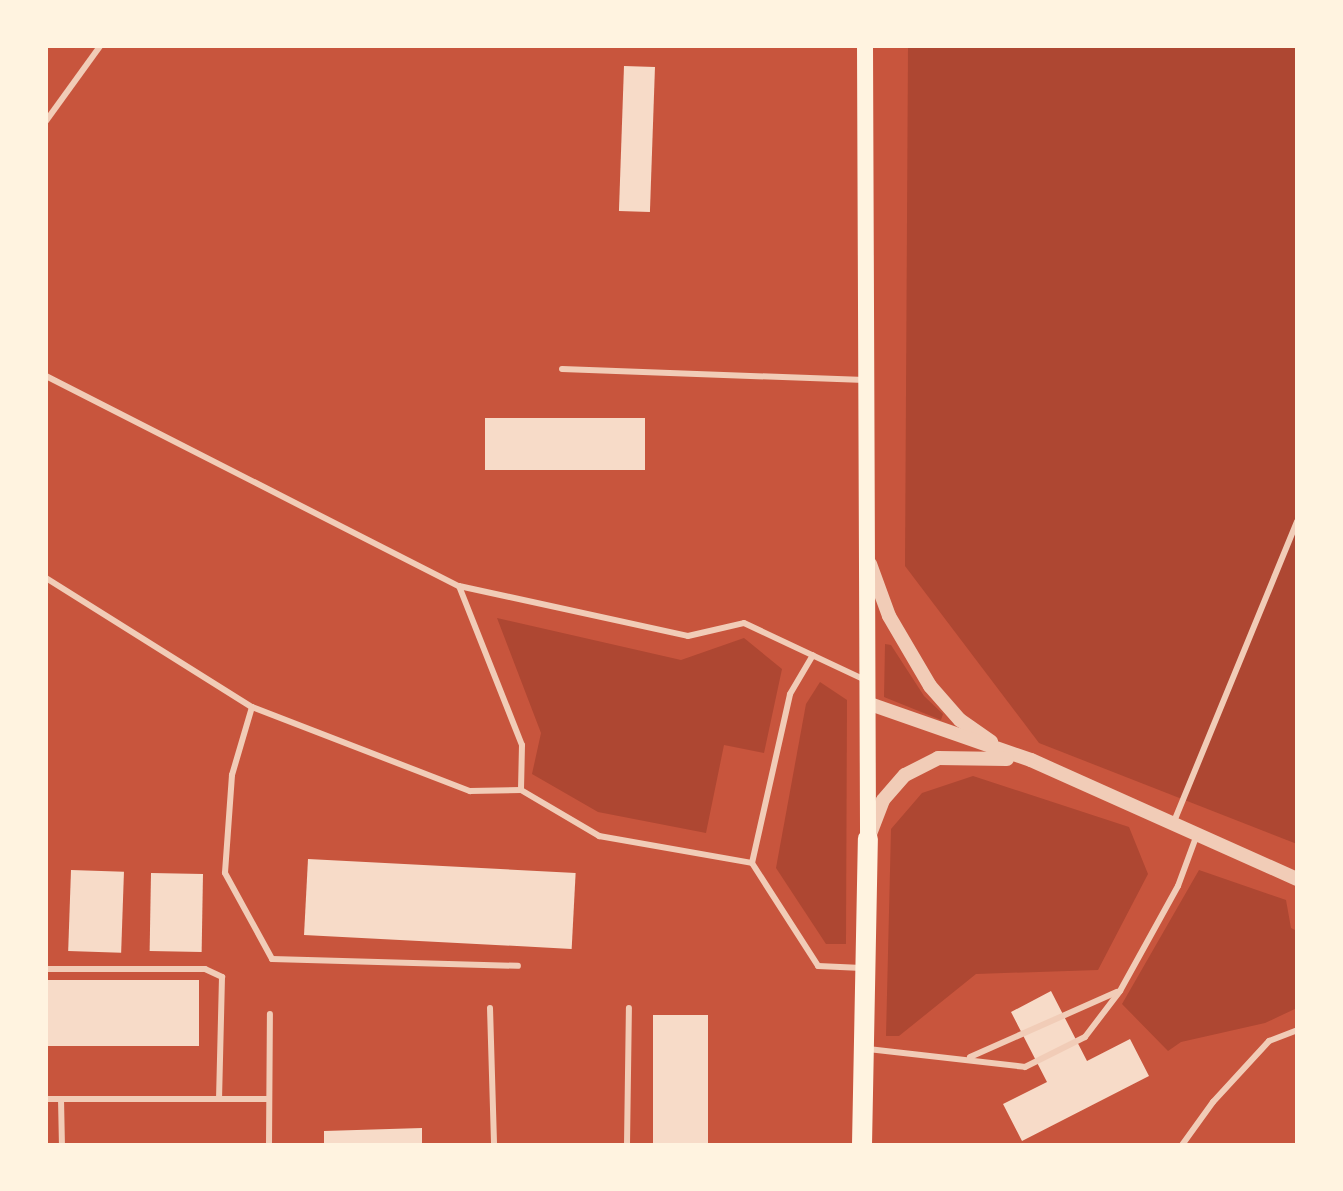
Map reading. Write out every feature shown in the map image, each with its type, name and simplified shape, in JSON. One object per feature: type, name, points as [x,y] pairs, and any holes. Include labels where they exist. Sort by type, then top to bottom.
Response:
[{"type":"main road","points":[[862,1145],[870,704],[865,46]]},
{"type":"street","points":[[870,564],[889,616],[930,686],[960,720],[994,744],[1171,827],[1297,879]]},
{"type":"street","points":[[870,704],[1031,760]]},
{"type":"street","points":[[868,839],[883,800],[905,775],[938,758],[1031,760]]},
{"type":"lane","points":[[46,121],[100,46]]},
{"type":"lane","points":[[562,369],[868,380]]},
{"type":"lane","points":[[46,376],[459,586],[688,636],[744,623],[870,683]]},
{"type":"lane","points":[[1171,827],[1297,521]]},
{"type":"lane","points":[[46,578],[252,707],[470,791],[521,790],[599,836],[752,863]]},
{"type":"lane","points":[[459,586],[522,745],[521,790]]},
{"type":"lane","points":[[813,655],[790,694],[752,863],[818,966],[865,968]]},
{"type":"lane","points":[[252,707],[232,775],[225,873],[272,959],[518,966]]},
{"type":"lane","points":[[864,1048],[1025,1067],[1085,1037],[1120,991],[1178,886],[1196,837]]},
{"type":"lane","points":[[46,969],[205,969],[222,977],[219,1099]]},
{"type":"lane","points":[[967,1059],[1120,991]]},
{"type":"lane","points":[[490,1008],[494,1145]]},
{"type":"lane","points":[[627,1145],[629,1008]]},
{"type":"lane","points":[[269,1145],[270,1014]]},
{"type":"lane","points":[[1182,1145],[1213,1102],[1269,1041],[1297,1030]]},
{"type":"lane","points":[[46,1099],[269,1099]]},
{"type":"lane","points":[[61,1099],[62,1145]]},
{"type":"shaded area","points":[[908,46],[1297,46],[1297,844],[1039,743],[905,566]]},
{"type":"shaded area","points":[[497,618],[681,660],[744,638],[782,669],[764,753],[724,745],[706,833],[598,812],[532,774],[541,733]]},
{"type":"shaded area","points":[[885,644],[891,645],[924,696],[943,714],[941,720],[884,697]]},
{"type":"shaded area","points":[[820,682],[847,700],[846,944],[826,944],[776,868],[806,704]]},
{"type":"shaded area","points":[[973,776],[1129,827],[1148,874],[1098,970],[976,974],[899,1036],[886,1036],[891,829],[922,793]]},
{"type":"shaded area","points":[[1199,870],[1286,900],[1291,928],[1297,931],[1297,1008],[1265,1023],[1181,1042],[1168,1051],[1122,1004]]},
{"type":"building","points":[[624,66],[655,67],[650,212],[619,211]]},
{"type":"building","points":[[485,418],[645,418],[645,470],[485,470]]},
{"type":"building","points":[[308,859],[576,873],[572,949],[304,935]]},
{"type":"building","points":[[71,870],[124,872],[121,953],[68,951]]},
{"type":"building","points":[[151,873],[203,874],[202,952],[150,951]]},
{"type":"building","points":[[46,980],[199,980],[199,1046],[46,1046]]},
{"type":"building","points":[[1051,991],[1087,1061],[1130,1039],[1149,1076],[1022,1141],[1003,1104],[1047,1082],[1011,1012]]},
{"type":"building","points":[[653,1015],[708,1015],[708,1145],[653,1145]]},
{"type":"building","points":[[422,1128],[422,1145],[324,1145],[324,1131]]}]
